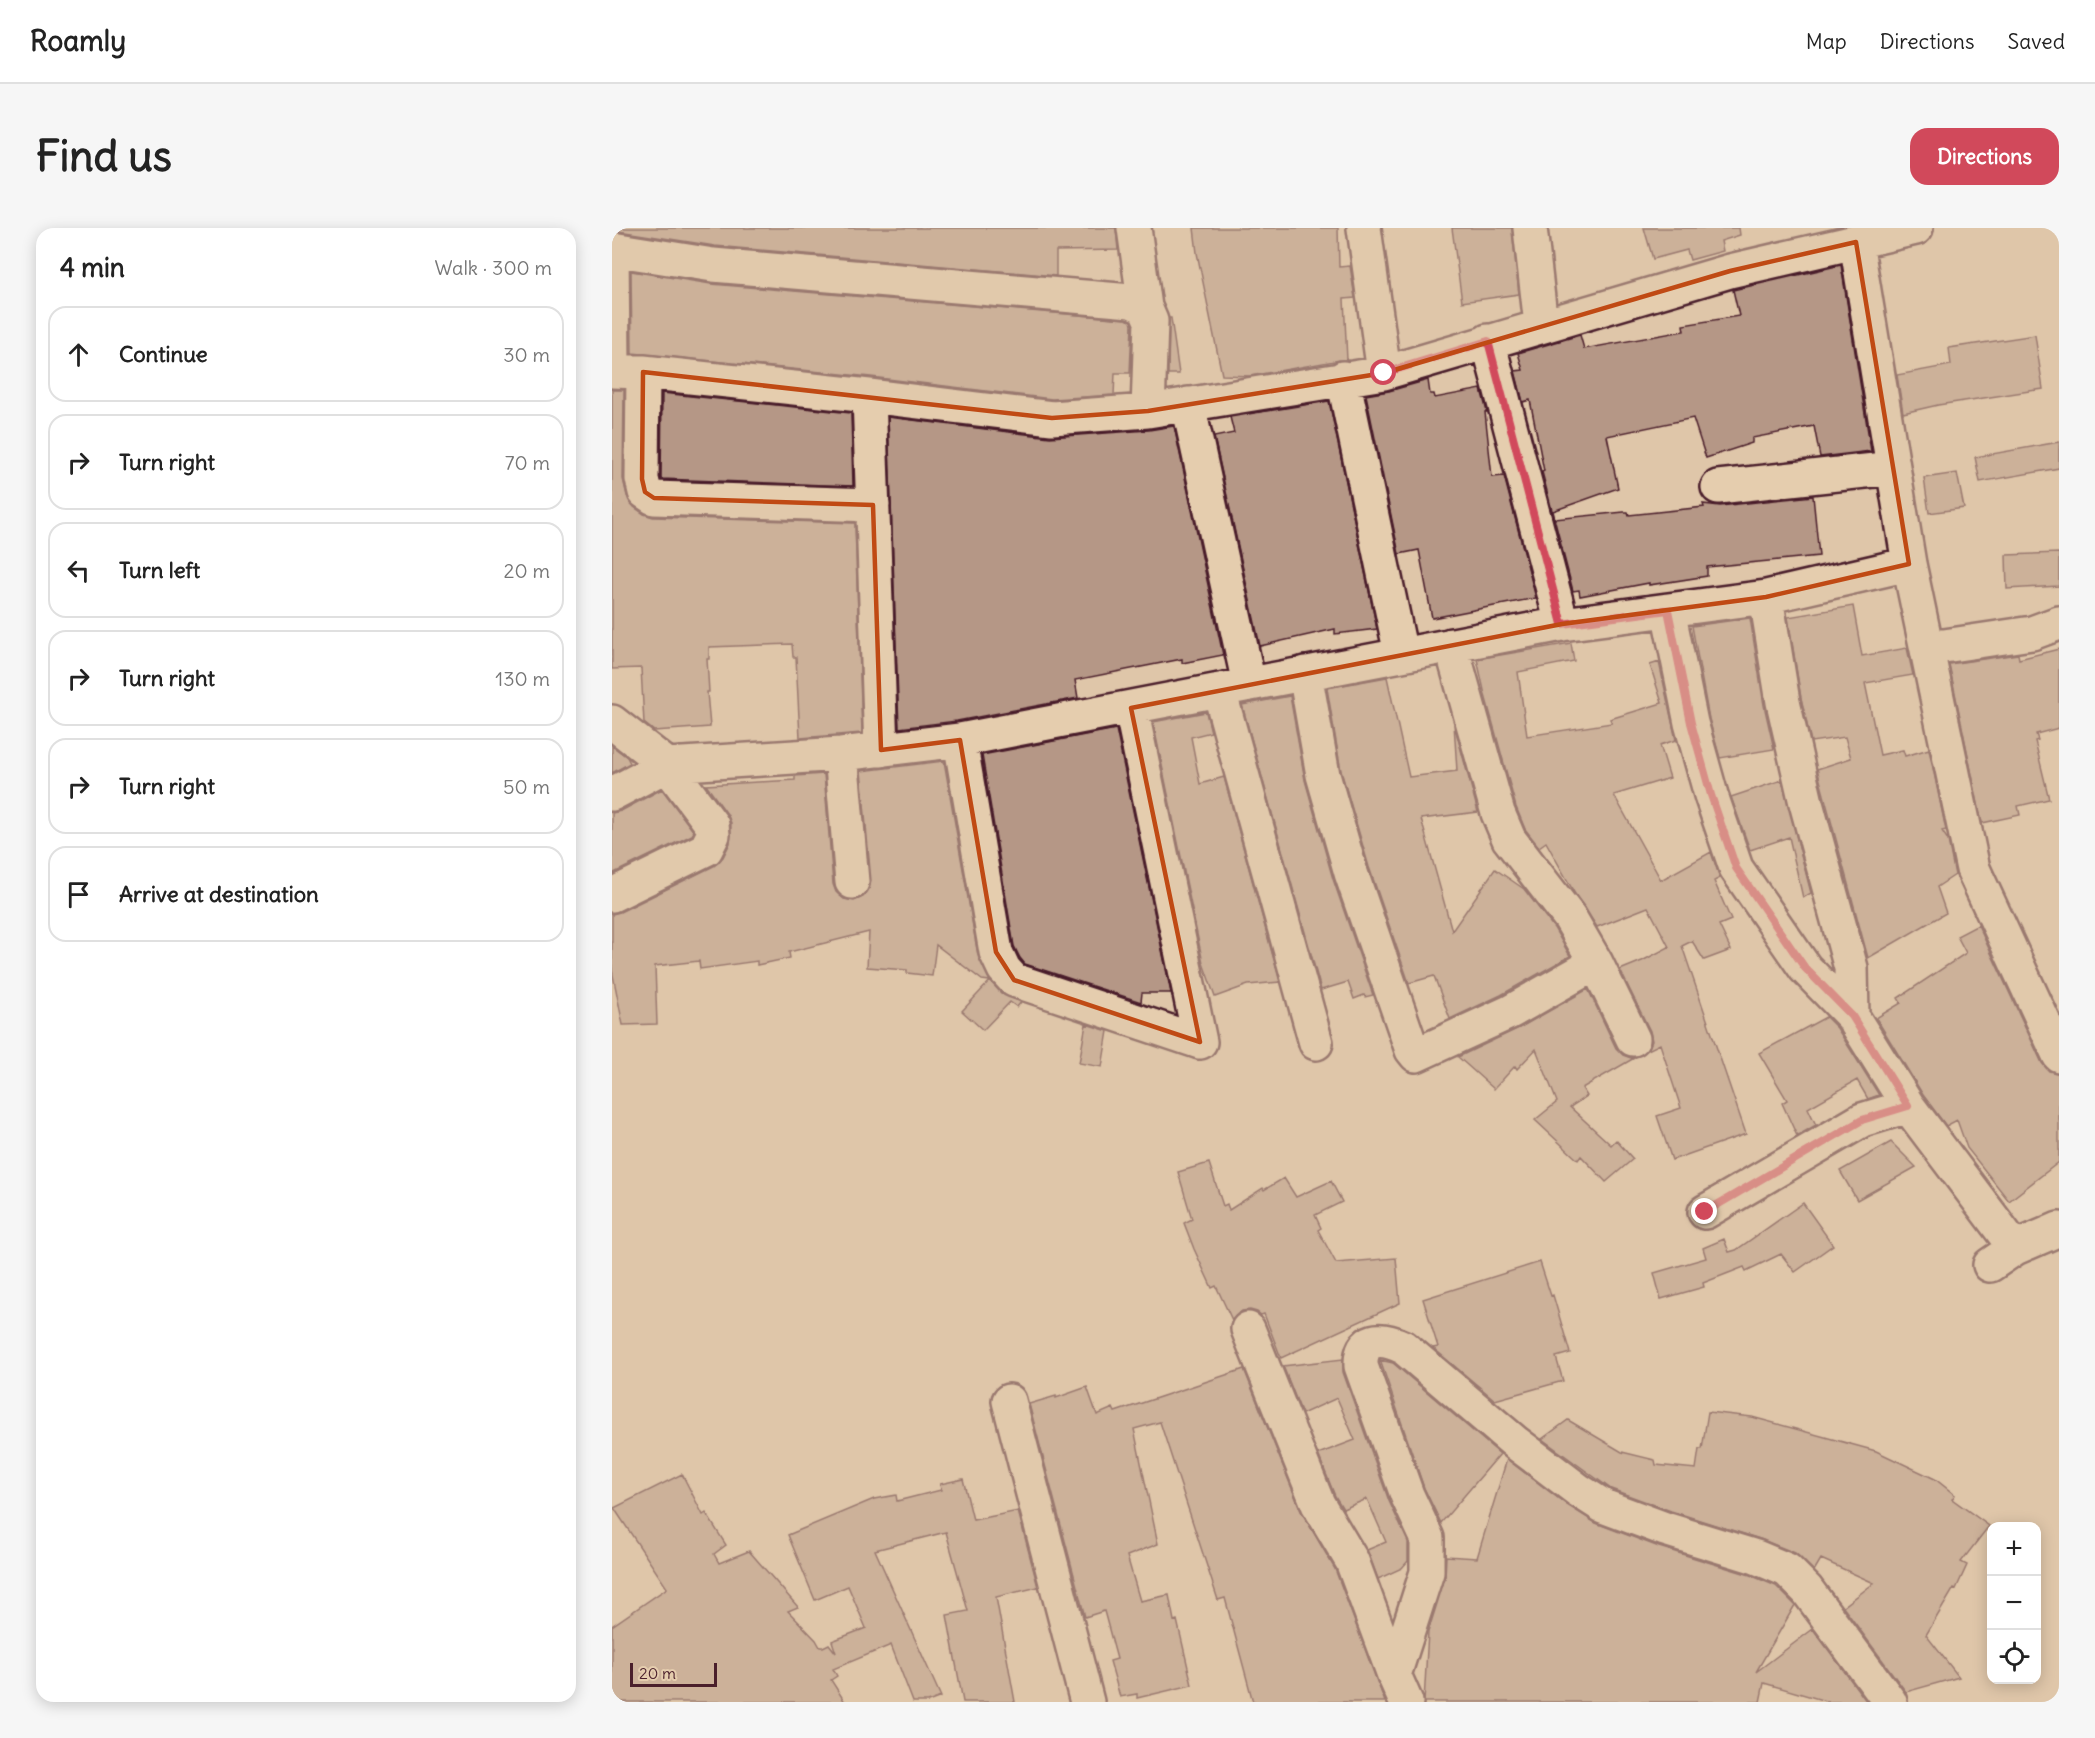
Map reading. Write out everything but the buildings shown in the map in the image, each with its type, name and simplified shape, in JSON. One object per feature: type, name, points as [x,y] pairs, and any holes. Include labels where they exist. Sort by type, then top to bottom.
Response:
[{"type":"street","points":[[1134,228],[1145,307],[1151,321],[1148,411]]},
{"type":"street","points":[[1364,228],[1384,373]]},
{"type":"street","points":[[1530,228],[1541,325]]},
{"type":"street","points":[[623,372],[869,396],[1052,418],[1148,411],[1384,373],[1730,271],[1916,228]]},
{"type":"street","points":[[1856,242],[1909,564],[1974,869],[2059,1055]]},
{"type":"street","points":[[873,505],[654,498],[645,492],[623,372],[612,249],[713,265],[1131,301],[1145,307]]},
{"type":"street","points":[[1488,341],[1562,624]]},
{"type":"street","points":[[1343,378],[1401,654]]},
{"type":"street","points":[[869,396],[881,750]]},
{"type":"street","points":[[1188,404],[1234,687],[1316,1043]]},
{"type":"street","points":[[1718,487],[1893,468]]},
{"type":"street","points":[[612,794],[667,765],[841,754],[960,740],[1562,624],[1766,597],[1909,564]]},
{"type":"street","points":[[1766,597],[1783,702],[1806,803],[1851,968],[1852,1016]]},
{"type":"street","points":[[1668,610],[1691,723],[1711,795],[1736,868],[1805,968],[1852,1016],[2003,1256],[2059,1229]]},
{"type":"street","points":[[1926,645],[1944,646],[2032,633],[2059,623]]},
{"type":"street","points":[[1451,645],[1498,813],[1509,839],[1570,918],[1596,963],[1633,1039]]},
{"type":"street","points":[[1305,673],[1323,775],[1351,873],[1412,1050],[1416,1055],[1510,1012],[1596,963]]},
{"type":"street","points":[[960,740],[996,952],[1004,969],[1014,980],[1200,1042],[1131,708]]},
{"type":"street","points":[[612,722],[667,765],[712,825],[713,835],[706,849],[612,895]]},
{"type":"street","points":[[841,754],[852,882]]},
{"type":"street","points":[[1705,1212],[1862,1120],[1908,1106]]},
{"type":"street","points":[[1248,1329],[1318,1504],[1352,1561],[1400,1689]]},
{"type":"street","points":[[1400,1689],[1429,1556],[1427,1538],[1407,1496],[1361,1366],[1360,1353],[1366,1346],[1376,1341],[1387,1340],[1403,1347],[1516,1443],[1603,1506],[1665,1529],[1756,1557],[1786,1570],[1807,1590],[1890,1702]]},
{"type":"street","points":[[1009,1401],[1087,1702]]},
{"type":"highlighted area","points":[[1856,242],[1909,564],[1766,597],[1562,624],[1131,708],[1200,1042],[1014,980],[996,952],[960,740],[881,750],[873,505],[654,498],[645,492],[642,479],[643,372],[1052,418],[1148,411],[1384,373],[1730,271]]},
{"type":"route","points":[[1384,373],[1488,341],[1562,624],[1668,610],[1691,723],[1711,795],[1736,868],[1805,968],[1852,1016],[1908,1106],[1862,1120],[1801,1158],[1705,1212]]}]
